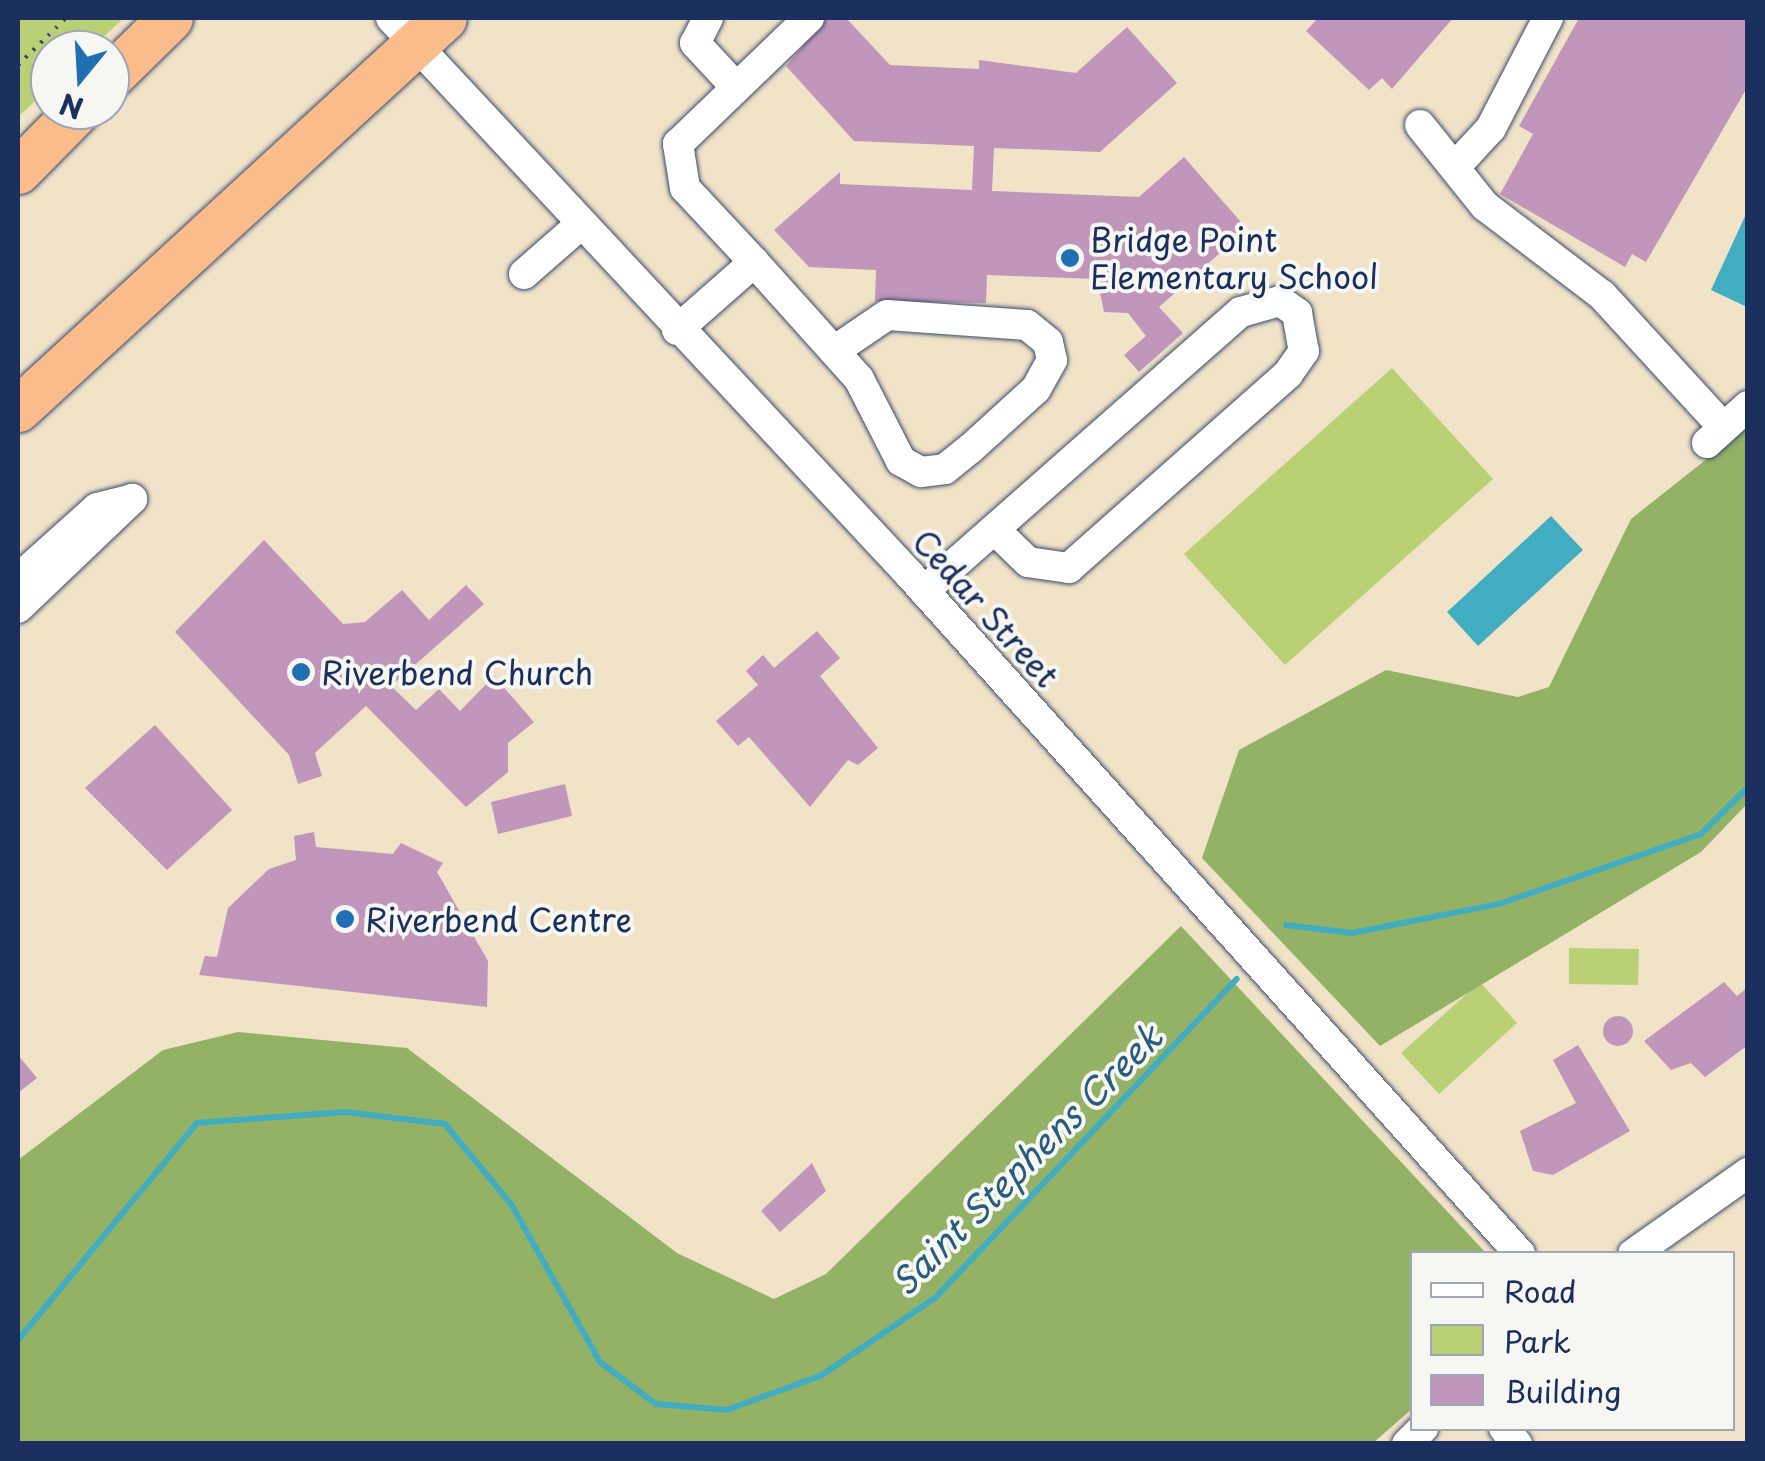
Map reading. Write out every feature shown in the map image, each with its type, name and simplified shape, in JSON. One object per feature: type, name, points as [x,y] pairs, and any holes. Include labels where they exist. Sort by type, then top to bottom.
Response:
[{"type":"highway","points":[[130,58],[170,18]]},
{"type":"highway","points":[[18,409],[417,26]]},
{"type":"highway","points":[[18,170],[58,130]]},
{"type":"street","points":[[708,18],[695,44],[734,85]]},
{"type":"street","points":[[809,18],[689,128],[675,165],[834,351],[901,461],[921,472],[946,469],[970,449],[1036,389],[1052,360],[1048,342],[1026,325],[886,316],[834,351]]},
{"type":"street","points":[[1455,167],[1491,128],[1548,18]]},
{"type":"street","name":"Cedar Street","points":[[417,26],[580,225],[924,591],[1517,1251]]},
{"type":"street","points":[[1420,125],[1508,227],[1602,295],[1715,435],[1748,406]]},
{"type":"street","points":[[524,274],[580,225]]},
{"type":"street","points":[[677,330],[754,262]]},
{"type":"street","points":[[924,591],[1241,312],[1280,301],[1297,313],[1304,351],[1288,374],[1070,568],[1028,562],[995,530]]},
{"type":"street","points":[[18,579],[97,508],[132,498],[18,608]]},
{"type":"street","points":[[1638,1251],[1748,1173]]},
{"type":"path","points":[[18,64],[66,18]]},
{"type":"green space","points":[[18,18],[124,18],[111,30],[30,30],[30,106],[18,117]]},
{"type":"green space","points":[[1392,368],[1493,479],[1285,665],[1184,554]]},
{"type":"green space","points":[[1747,427],[1747,804],[1701,852],[1380,1046],[1202,858],[1239,750],[1386,670],[1518,697],[1549,687],[1631,519]]},
{"type":"green space","points":[[1181,926],[1484,1251],[1410,1251],[1410,1411],[1373,1443],[18,1443],[18,1160],[163,1050],[238,1032],[407,1048],[677,1253],[774,1299],[826,1274]]},
{"type":"green space","points":[[1569,948],[1639,949],[1638,985],[1569,984]]},
{"type":"green space","points":[[1480,982],[1517,1023],[1439,1094],[1401,1053]]},
{"type":"water","points":[[1747,212],[1747,307],[1711,290]]},
{"type":"water","points":[[1551,516],[1583,550],[1478,646],[1447,612]]},
{"type":"building","points":[[827,18],[846,18],[890,65],[979,69],[979,60],[1076,73],[1127,27],[1177,83],[1100,152],[994,148],[992,191],[1139,197],[1184,157],[1247,229],[1159,307],[1183,333],[1139,372],[1124,355],[1146,336],[1128,313],[1104,312],[1097,279],[987,275],[986,303],[875,301],[876,270],[809,267],[774,230],[840,172],[840,184],[972,190],[974,146],[854,141],[786,66]]},
{"type":"building","points":[[1318,18],[1453,18],[1392,89],[1382,78],[1369,90],[1306,31]]},
{"type":"building","points":[[1579,18],[1748,18],[1748,86],[1646,262],[1632,254],[1625,267],[1500,194],[1533,134],[1519,126]]},
{"type":"building","name":"Riverbend Church","points":[[264,540],[343,624],[365,622],[402,590],[429,620],[466,585],[484,604],[391,686],[416,710],[439,689],[460,711],[494,676],[534,722],[508,743],[508,772],[466,807],[366,706],[315,753],[322,776],[298,784],[289,755],[175,632]]},
{"type":"building","points":[[817,631],[840,658],[820,676],[878,748],[858,765],[848,760],[810,807],[749,737],[738,746],[716,721],[758,685],[746,671],[763,655],[774,668]]},
{"type":"building","points":[[155,725],[232,810],[167,870],[85,788]]},
{"type":"building","points":[[565,784],[572,816],[498,834],[491,802]]},
{"type":"building","name":"Riverbend Centre","points":[[314,832],[316,847],[393,854],[401,843],[443,863],[437,872],[488,961],[487,1007],[199,975],[205,956],[217,957],[228,908],[269,869],[296,860],[294,836]]},
{"type":"building","points":[[1724,982],[1737,996],[1748,987],[1748,1045],[1705,1077],[1691,1063],[1671,1070],[1644,1041]]},
{"type":"building","points":[[1618,1016],[1629,1020],[1633,1031],[1629,1042],[1618,1046],[1607,1042],[1603,1031],[1607,1020]]},
{"type":"building","points":[[1578,1045],[1630,1131],[1553,1175],[1533,1171],[1520,1131],[1576,1103],[1553,1060]]},
{"type":"building","points":[[18,1055],[37,1078],[18,1093]]},
{"type":"building","points":[[812,1163],[826,1191],[780,1232],[761,1211]]},
{"type":"waterway","name":"Saint Stephens Creek","points":[[1286,925],[1352,933],[1499,904],[1701,834],[1748,787]]},
{"type":"waterway","name":"Saint Stephens Creek","points":[[18,1340],[197,1123],[345,1112],[445,1124],[511,1204],[600,1362],[656,1404],[727,1410],[822,1375],[935,1298],[1237,979]]},
{"type":"place","name":"Bridge Point Elementary School","points":[[1070,258]]},
{"type":"place","name":"Riverbend Church","points":[[301,672]]},
{"type":"place","name":"Riverbend Centre","points":[[345,919]]}]
